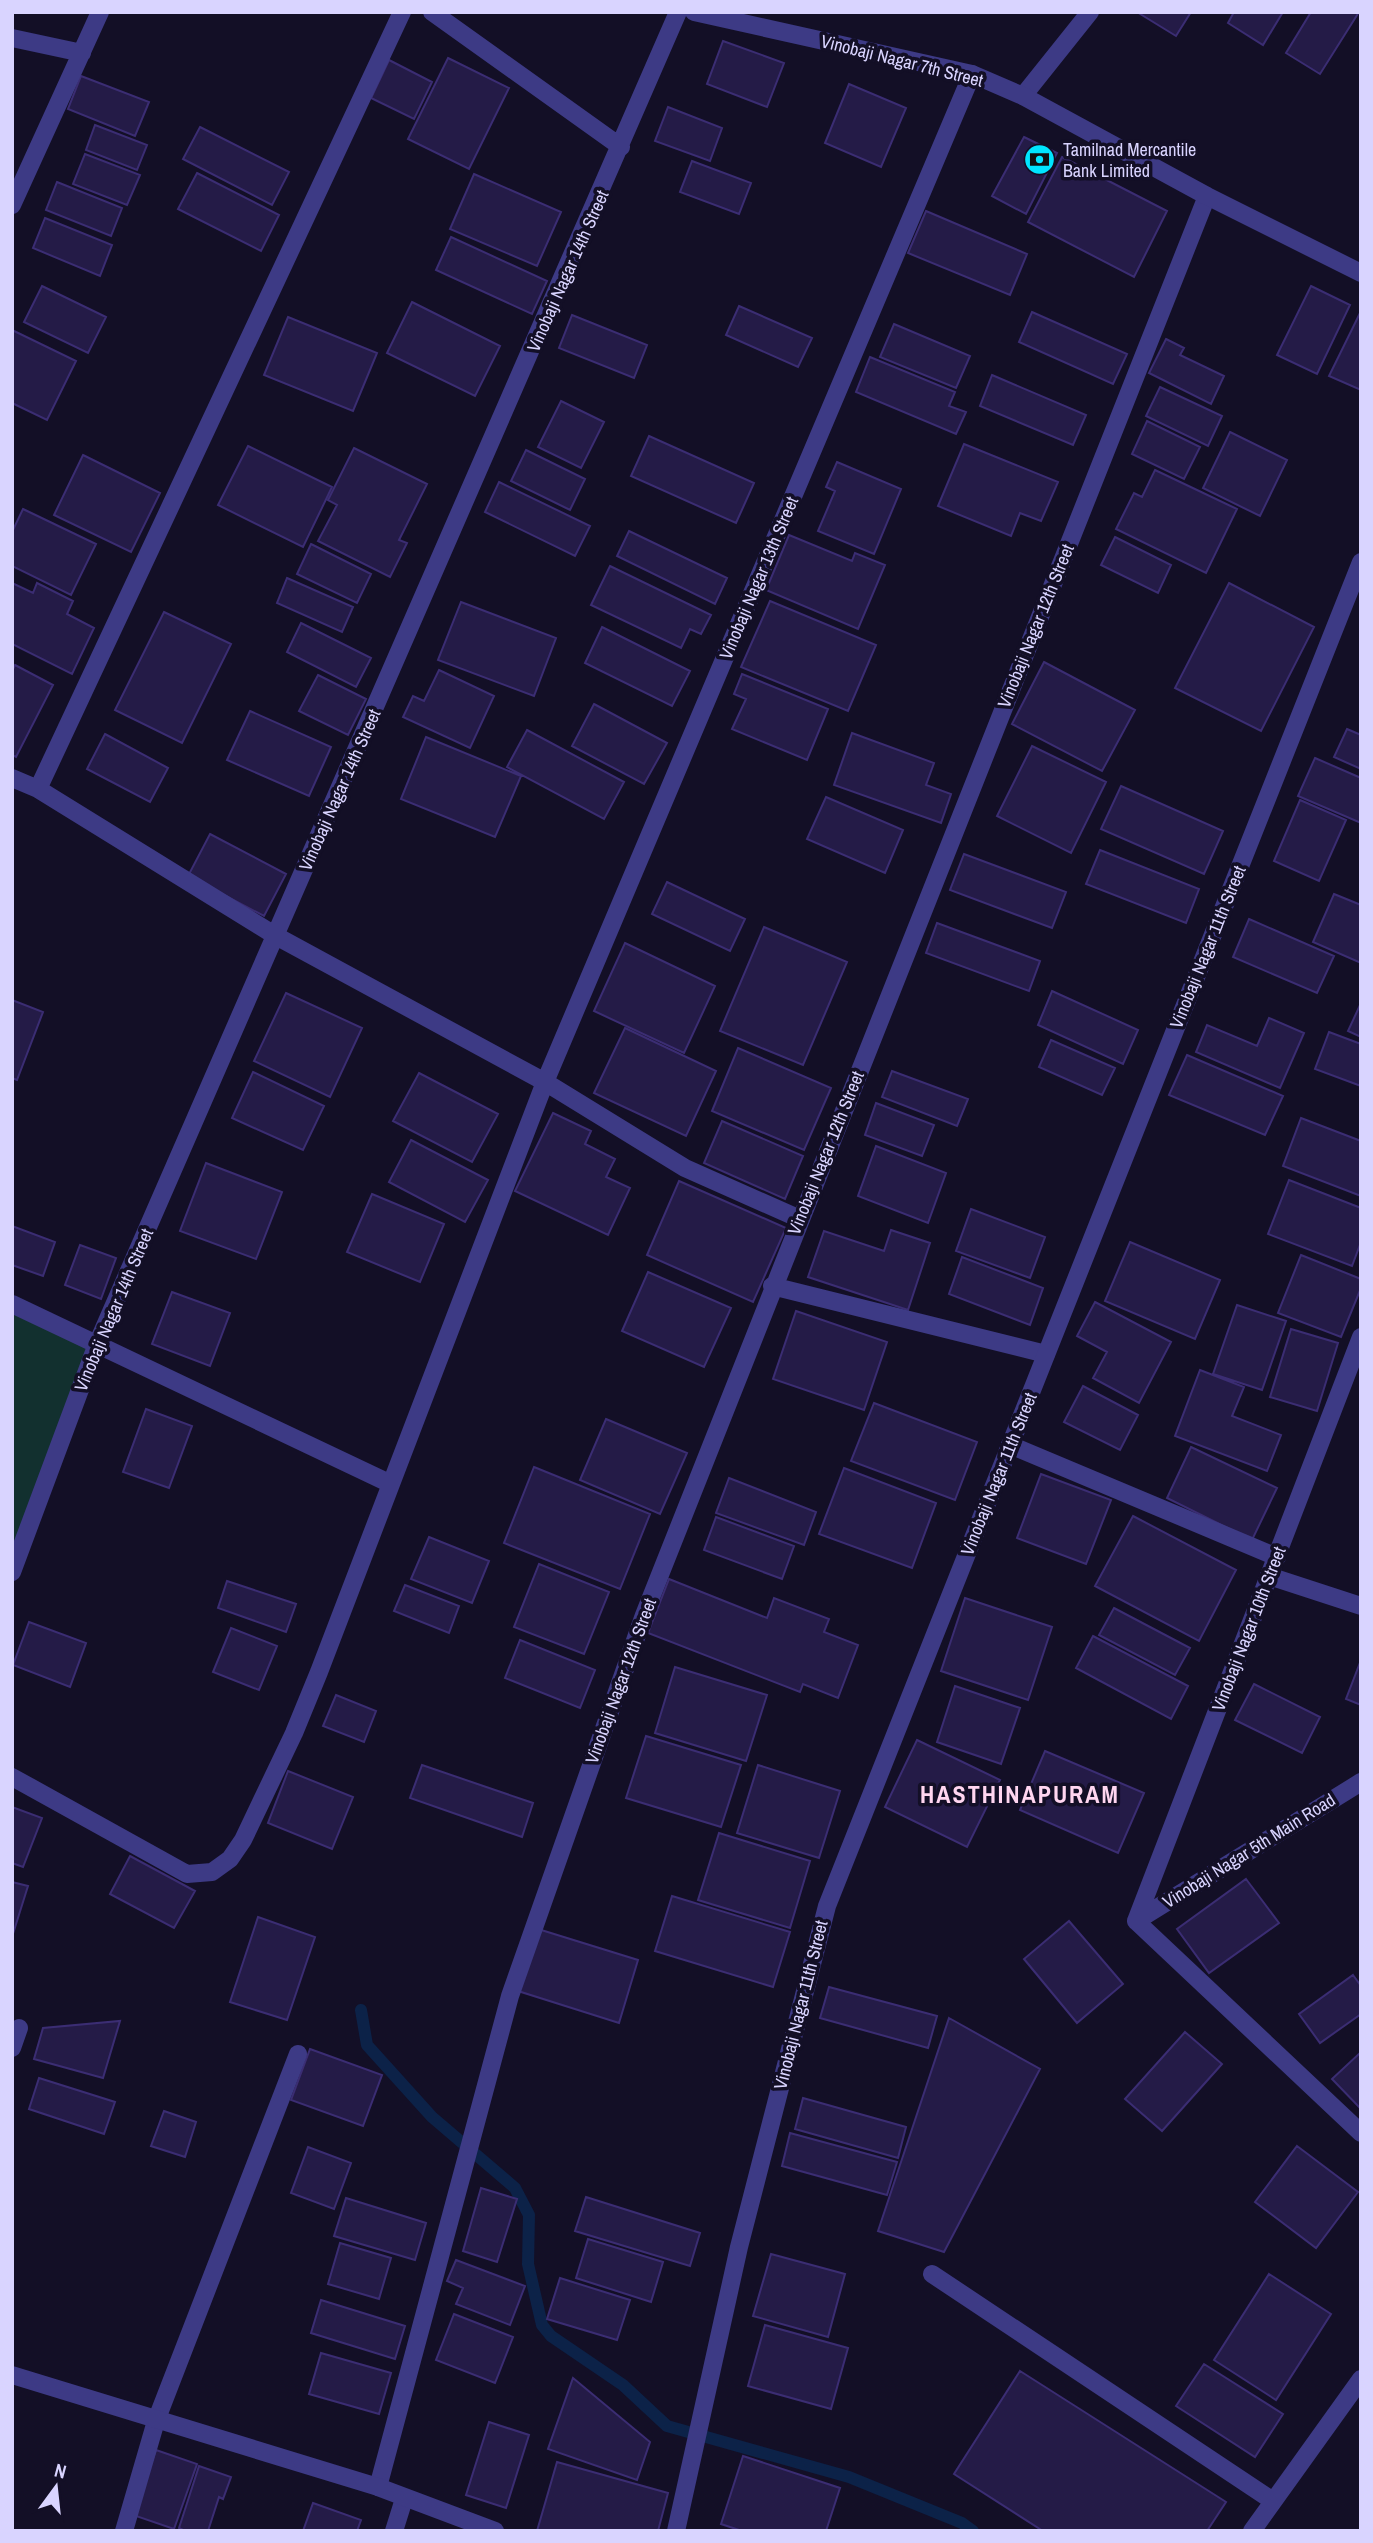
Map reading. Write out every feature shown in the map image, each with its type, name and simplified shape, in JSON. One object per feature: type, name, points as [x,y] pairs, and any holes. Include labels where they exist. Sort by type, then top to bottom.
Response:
[{"type":"street","points":[[12,205],[100,12]]},
{"type":"street","points":[[38,789],[402,12]]},
{"type":"street","points":[[432,12],[621,148]]},
{"type":"street","name":"Vinobaji Nagar 14th Street","points":[[12,1572],[97,1344],[621,148],[678,12]]},
{"type":"street","name":"Vinobaji Nagar 7th Street","points":[[694,12],[972,75],[1023,96],[1207,196],[1361,273]]},
{"type":"street","points":[[1023,96],[1090,12]]},
{"type":"street","points":[[12,38],[82,53]]},
{"type":"street","name":"Vinobaji Nagar 13th Street","points":[[12,1777],[187,1874],[212,1872],[230,1859],[243,1840],[294,1733],[545,1082],[972,75]]},
{"type":"street","name":"Vinobaji Nagar 12th Street","points":[[378,2487],[510,1996],[639,1628],[772,1286],[1207,196]]},
{"type":"street","name":"Vinobaji Nagar 11th Street","points":[[676,2531],[739,2248],[827,1906],[1361,562]]},
{"type":"street","points":[[12,778],[38,789],[276,936],[545,1082],[685,1168],[800,1219]]},
{"type":"street","points":[[772,1286],[1046,1354]]},
{"type":"street","points":[[12,1304],[303,1445],[391,1484]]},
{"type":"street","name":"Vinobaji Nagar 10th Street","points":[[1136,1921],[1361,1338]]},
{"type":"street","points":[[1010,1445],[1277,1557]]},
{"type":"street","points":[[1269,1576],[1361,1606]]},
{"type":"street","name":"Vinobaji Nagar 5th Main Road","points":[[1136,1921],[1361,1782]]},
{"type":"street","points":[[1136,1921],[1361,2133]]},
{"type":"street","points":[[12,2048],[19,2028]]},
{"type":"street","points":[[124,2531],[156,2421],[298,2054]]},
{"type":"street","points":[[932,2274],[1273,2501]]},
{"type":"street","points":[[12,2375],[378,2487],[495,2531]]},
{"type":"street","points":[[1252,2531],[1361,2379]]},
{"type":"street","points":[[394,2531],[404,2499]]},
{"type":"green space","points":[[12,1304],[97,1344],[12,1572]]},
{"type":"building","points":[[1137,12],[1191,12],[1176,36]]},
{"type":"building","points":[[1234,12],[1283,12],[1263,45],[1228,23]]},
{"type":"building","points":[[1311,12],[1359,12],[1320,74],[1286,53]]},
{"type":"building","points":[[723,41],[784,63],[767,107],[707,84]]},
{"type":"building","points":[[448,58],[509,88],[469,169],[408,139]]},
{"type":"building","points":[[389,60],[432,82],[414,119],[371,98]]},
{"type":"building","points":[[81,76],[149,102],[135,136],[68,109]]},
{"type":"building","points":[[849,84],[906,108],[881,167],[825,143]]},
{"type":"building","points":[[668,107],[722,128],[710,161],[655,141]]},
{"type":"building","points":[[95,125],[147,145],[137,170],[86,150]]},
{"type":"building","points":[[200,127],[289,172],[272,205],[183,159]]},
{"type":"building","points":[[1024,137],[1057,153],[1026,214],[992,196]]},
{"type":"building","points":[[85,154],[140,175],[127,205],[73,184]]},
{"type":"building","points":[[1062,157],[1167,211],[1134,277],[1028,222]]},
{"type":"building","points":[[692,161],[751,183],[739,214],[680,192]]},
{"type":"building","points":[[197,173],[279,215],[261,251],[178,209]]},
{"type":"building","points":[[474,174],[561,212],[537,266],[450,229]]},
{"type":"building","points":[[57,182],[122,208],[111,236],[46,210]]},
{"type":"building","points":[[926,211],[1027,254],[1010,295],[908,253]]},
{"type":"building","points":[[45,218],[112,245],[100,276],[33,248]]},
{"type":"building","points":[[451,237],[547,281],[532,314],[436,270]]},
{"type":"building","points":[[42,286],[106,317],[88,353],[24,322]]},
{"type":"building","points":[[1311,286],[1350,305],[1317,374],[1277,355]]},
{"type":"building","points":[[412,302],[500,346],[475,396],[387,353]]},
{"type":"building","points":[[739,306],[812,338],[798,367],[726,335]]},
{"type":"building","points":[[1361,311],[1361,390],[1329,376]]},
{"type":"building","points":[[1032,312],[1127,354],[1113,384],[1019,342]]},
{"type":"building","points":[[572,315],[647,345],[634,378],[559,348]]},
{"type":"building","points":[[288,317],[377,353],[353,411],[264,375]]},
{"type":"building","points":[[894,324],[970,356],[956,388],[880,357]]},
{"type":"building","points":[[12,330],[76,361],[47,420],[12,403]]},
{"type":"building","points":[[1166,339],[1184,348],[1180,355],[1224,376],[1211,404],[1149,373]]},
{"type":"building","points":[[870,357],[955,392],[949,406],[966,412],[956,434],[856,392]]},
{"type":"building","points":[[992,375],[1086,415],[1073,445],[980,406]]},
{"type":"building","points":[[1160,387],[1222,416],[1208,446],[1146,416]]},
{"type":"building","points":[[561,401],[604,422],[581,468],[538,447]]},
{"type":"building","points":[[1147,421],[1200,447],[1184,479],[1132,454]]},
{"type":"building","points":[[1230,432],[1287,460],[1260,516],[1203,488]]},
{"type":"building","points":[[649,436],[754,483],[736,523],[631,476]]},
{"type":"building","points":[[964,444],[1058,482],[1041,521],[1020,513],[1011,536],[938,506]]},
{"type":"building","points":[[248,446],[332,487],[303,547],[218,505]]},
{"type":"building","points":[[354,448],[427,484],[399,540],[407,543],[390,577],[318,541],[337,505],[328,500]]},
{"type":"building","points":[[526,450],[585,479],[570,510],[511,481]]},
{"type":"building","points":[[83,455],[160,493],[131,552],[54,515]]},
{"type":"building","points":[[837,462],[901,489],[874,554],[818,531],[835,491],[826,487]]},
{"type":"building","points":[[1155,470],[1237,509],[1206,573],[1116,529],[1134,493],[1142,497]]},
{"type":"building","points":[[499,482],[590,526],[575,556],[485,512]]},
{"type":"building","points":[[23,509],[96,544],[71,595],[12,566],[12,532]]},
{"type":"building","points":[[629,531],[727,578],[715,604],[617,556]]},
{"type":"building","points":[[789,535],[852,561],[855,553],[885,565],[858,629],[766,590]]},
{"type":"building","points":[[1115,537],[1171,565],[1158,593],[1101,565]]},
{"type":"building","points":[[311,544],[371,574],[357,603],[297,574]]},
{"type":"building","points":[[610,566],[711,615],[701,634],[690,629],[681,648],[591,605]]},
{"type":"building","points":[[287,578],[353,607],[342,632],[277,603]]},
{"type":"building","points":[[12,583],[33,593],[37,583],[73,601],[67,614],[94,628],[72,674],[12,644]]},
{"type":"building","points":[[1229,583],[1314,627],[1261,731],[1175,688]]},
{"type":"building","points":[[770,601],[876,645],[848,711],[741,667]]},
{"type":"building","points":[[461,602],[556,638],[534,696],[438,660]]},
{"type":"building","points":[[164,612],[231,644],[182,743],[115,710]]},
{"type":"building","points":[[301,623],[371,658],[356,687],[287,652]]},
{"type":"building","points":[[602,627],[690,671],[672,706],[585,663]]},
{"type":"building","points":[[1044,662],[1135,710],[1102,771],[1012,724]]},
{"type":"building","points":[[15,665],[53,685],[16,757],[12,755],[12,671]]},
{"type":"building","points":[[439,670],[494,696],[470,748],[403,717],[413,696],[424,701]]},
{"type":"building","points":[[742,674],[828,709],[807,760],[732,729],[746,699],[734,694]]},
{"type":"building","points":[[318,675],[366,699],[348,735],[299,711]]},
{"type":"building","points":[[594,704],[667,743],[644,784],[572,746]]},
{"type":"building","points":[[250,711],[331,747],[309,796],[227,760]]},
{"type":"building","points":[[1347,729],[1361,735],[1361,769],[1334,757]]},
{"type":"building","points":[[527,730],[624,782],[604,819],[507,767]]},
{"type":"building","points":[[852,733],[934,763],[926,785],[951,794],[941,823],[834,785]]},
{"type":"building","points":[[105,734],[168,768],[150,802],[87,769]]},
{"type":"building","points":[[426,737],[521,776],[495,837],[401,799]]},
{"type":"building","points":[[1032,746],[1106,782],[1071,853],[997,816]]},
{"type":"building","points":[[1315,758],[1361,778],[1361,823],[1298,796]]},
{"type":"building","points":[[1121,786],[1223,831],[1204,874],[1101,829]]},
{"type":"building","points":[[826,797],[903,830],[885,873],[807,839]]},
{"type":"building","points":[[1300,800],[1346,820],[1319,881],[1274,861]]},
{"type":"building","points":[[210,834],[286,874],[264,916],[188,876]]},
{"type":"building","points":[[1100,850],[1199,889],[1186,923],[1086,884]]},
{"type":"building","points":[[964,854],[1066,892],[1052,928],[950,890]]},
{"type":"building","points":[[667,882],[745,919],[730,951],[652,914]]},
{"type":"building","points":[[1334,894],[1361,905],[1361,963],[1313,942]]},
{"type":"building","points":[[1249,919],[1334,956],[1317,993],[1233,957]]},
{"type":"building","points":[[937,923],[1040,961],[1029,991],[926,953]]},
{"type":"building","points":[[764,927],[847,962],[803,1065],[720,1031]]},
{"type":"building","points":[[625,943],[715,986],[684,1053],[594,1011]]},
{"type":"building","points":[[1052,991],[1138,1030],[1123,1064],[1038,1025]]},
{"type":"building","points":[[286,993],[362,1028],[330,1097],[254,1061]]},
{"type":"building","points":[[12,1000],[43,1012],[17,1080],[12,1078]]},
{"type":"building","points":[[1361,1003],[1361,1037],[1348,1031]]},
{"type":"building","points":[[1269,1018],[1304,1033],[1280,1088],[1196,1052],[1207,1025],[1257,1046]]},
{"type":"building","points":[[625,1028],[716,1071],[686,1136],[594,1093]]},
{"type":"building","points":[[1329,1032],[1361,1044],[1361,1086],[1315,1069]]},
{"type":"building","points":[[1051,1040],[1115,1068],[1102,1095],[1039,1067]]},
{"type":"building","points":[[738,1048],[831,1088],[804,1150],[712,1111]]},
{"type":"building","points":[[1187,1055],[1283,1096],[1265,1135],[1169,1095]]},
{"type":"building","points":[[892,1071],[968,1099],[957,1126],[882,1097]]},
{"type":"building","points":[[253,1072],[324,1106],[303,1150],[232,1118]]},
{"type":"building","points":[[419,1073],[498,1114],[472,1162],[393,1121]]},
{"type":"building","points":[[876,1103],[934,1125],[922,1156],[865,1135]]},
{"type":"building","points":[[553,1113],[591,1131],[585,1144],[615,1159],[606,1177],[630,1188],[608,1235],[515,1191]]},
{"type":"building","points":[[1301,1118],[1361,1141],[1361,1196],[1283,1166]]},
{"type":"building","points":[[722,1121],[803,1156],[785,1199],[704,1163]]},
{"type":"building","points":[[411,1140],[488,1180],[465,1222],[389,1182]]},
{"type":"building","points":[[876,1146],[946,1173],[928,1223],[858,1196]]},
{"type":"building","points":[[206,1163],[282,1192],[256,1259],[180,1231]]},
{"type":"building","points":[[1289,1180],[1361,1208],[1361,1242],[1352,1266],[1268,1234]]},
{"type":"building","points":[[679,1181],[786,1228],[753,1302],[647,1255]]},
{"type":"building","points":[[372,1194],[444,1224],[420,1282],[347,1252]]},
{"type":"building","points":[[971,1209],[1045,1237],[1030,1278],[956,1251]]},
{"type":"building","points":[[12,1226],[55,1242],[43,1276],[12,1265]]},
{"type":"building","points":[[891,1230],[930,1243],[908,1310],[808,1277],[824,1231],[884,1251]]},
{"type":"building","points":[[1130,1242],[1220,1280],[1195,1339],[1105,1301]]},
{"type":"building","points":[[80,1245],[116,1258],[101,1299],[65,1285]]},
{"type":"building","points":[[1301,1255],[1361,1279],[1361,1288],[1341,1337],[1278,1313]]},
{"type":"building","points":[[962,1257],[1043,1288],[1030,1325],[949,1294]]},
{"type":"building","points":[[648,1272],[731,1308],[704,1367],[622,1331]]},
{"type":"building","points":[[172,1292],[230,1313],[210,1366],[152,1344]]},
{"type":"building","points":[[1095,1302],[1171,1342],[1139,1403],[1093,1378],[1107,1352],[1077,1336]]},
{"type":"building","points":[[1237,1305],[1286,1321],[1262,1390],[1213,1374]]},
{"type":"building","points":[[796,1311],[887,1342],[864,1410],[773,1379]]},
{"type":"building","points":[[1291,1329],[1338,1343],[1317,1411],[1270,1397]]},
{"type":"building","points":[[1200,1370],[1244,1387],[1232,1416],[1281,1435],[1267,1471],[1175,1436]]},
{"type":"building","points":[[1083,1386],[1138,1415],[1120,1450],[1064,1422]]},
{"type":"building","points":[[874,1403],[977,1442],[955,1500],[851,1461]]},
{"type":"building","points":[[146,1409],[192,1426],[169,1488],[123,1472]]},
{"type":"building","points":[[606,1419],[687,1453],[660,1514],[580,1480]]},
{"type":"building","points":[[1191,1447],[1277,1488],[1252,1540],[1167,1498]]},
{"type":"building","points":[[534,1467],[650,1514],[620,1589],[504,1543]]},
{"type":"building","points":[[844,1468],[936,1503],[912,1568],[819,1534]]},
{"type":"building","points":[[1041,1474],[1111,1500],[1086,1564],[1017,1538]]},
{"type":"building","points":[[729,1478],[816,1512],[804,1545],[716,1513]]},
{"type":"building","points":[[1133,1516],[1236,1570],[1199,1641],[1095,1586]]},
{"type":"building","points":[[716,1517],[794,1546],[782,1579],[704,1550]]},
{"type":"building","points":[[429,1537],[489,1561],[472,1603],[411,1579]]},
{"type":"building","points":[[539,1564],[609,1592],[584,1654],[514,1627]]},
{"type":"building","points":[[669,1579],[767,1618],[774,1598],[829,1619],[824,1632],[858,1645],[838,1698],[803,1684],[800,1692],[648,1633]]},
{"type":"building","points":[[227,1581],[296,1604],[286,1632],[218,1608]]},
{"type":"building","points":[[405,1585],[459,1606],[449,1633],[394,1611]]},
{"type":"building","points":[[965,1598],[1052,1627],[1028,1700],[941,1671]]},
{"type":"building","points":[[1114,1608],[1190,1648],[1175,1675],[1099,1635]]},
{"type":"building","points":[[29,1622],[86,1643],[70,1687],[13,1665]]},
{"type":"building","points":[[231,1628],[277,1646],[259,1690],[213,1672]]},
{"type":"building","points":[[1093,1636],[1188,1686],[1171,1719],[1076,1668]]},
{"type":"building","points":[[520,1640],[595,1670],[580,1708],[505,1678]]},
{"type":"building","points":[[1361,1660],[1361,1705],[1346,1699]]},
{"type":"building","points":[[675,1667],[767,1695],[746,1761],[655,1733]]},
{"type":"building","points":[[1254,1684],[1320,1717],[1302,1753],[1235,1720]]},
{"type":"building","points":[[955,1686],[1020,1708],[1001,1764],[937,1742]]},
{"type":"building","points":[[336,1695],[376,1711],[364,1742],[323,1726]]},
{"type":"building","points":[[646,1736],[741,1765],[721,1827],[626,1798]]},
{"type":"building","points":[[917,1740],[1000,1780],[967,1847],[885,1807]]},
{"type":"building","points":[[1045,1751],[1144,1793],[1118,1853],[1020,1810]]},
{"type":"building","points":[[422,1765],[533,1803],[522,1837],[410,1798]]},
{"type":"building","points":[[758,1765],[840,1791],[819,1858],[737,1833]]},
{"type":"building","points":[[288,1771],[353,1797],[332,1849],[268,1823]]},
{"type":"building","points":[[12,1807],[42,1818],[23,1867],[12,1863]]},
{"type":"building","points":[[719,1833],[810,1861],[790,1928],[698,1900]]},
{"type":"building","points":[[130,1856],[195,1891],[174,1928],[110,1894]]},
{"type":"building","points":[[1246,1879],[1279,1923],[1209,1973],[1177,1929]]},
{"type":"building","points":[[12,1882],[28,1886],[12,1937]]},
{"type":"building","points":[[672,1896],[790,1932],[773,1987],[655,1951]]},
{"type":"building","points":[[258,1917],[315,1937],[287,2020],[230,2002]]},
{"type":"building","points":[[1069,1921],[1123,1984],[1077,2023],[1024,1959]]},
{"type":"building","points":[[538,1929],[638,1960],[619,2023],[518,1991]]},
{"type":"building","points":[[1353,1975],[1361,1986],[1361,2014],[1320,2043],[1299,2014]]},
{"type":"building","points":[[829,1987],[937,2016],[928,2048],[820,2018]]},
{"type":"building","points":[[949,2018],[1040,2069],[944,2252],[878,2231]]},
{"type":"building","points":[[120,2021],[103,2078],[34,2059],[43,2028]]},
{"type":"building","points":[[1185,2032],[1222,2064],[1162,2131],[1125,2099]]},
{"type":"building","points":[[310,2049],[382,2075],[363,2126],[291,2100]]},
{"type":"building","points":[[1361,2052],[1361,2109],[1332,2079]]},
{"type":"building","points":[[39,2078],[115,2102],[104,2134],[29,2109]]},
{"type":"building","points":[[803,2098],[906,2127],[898,2158],[795,2129]]},
{"type":"building","points":[[164,2111],[196,2122],[185,2157],[151,2146]]},
{"type":"building","points":[[790,2133],[897,2162],[887,2195],[782,2166]]},
{"type":"building","points":[[1297,2146],[1358,2192],[1316,2248],[1255,2202]]},
{"type":"building","points":[[308,2147],[351,2163],[334,2209],[291,2193]]},
{"type":"building","points":[[481,2188],[517,2199],[497,2262],[463,2251]]},
{"type":"building","points":[[586,2197],[700,2233],[690,2266],[575,2231]]},
{"type":"building","points":[[346,2198],[426,2223],[415,2260],[334,2236]]},
{"type":"building","points":[[588,2239],[663,2262],[651,2302],[576,2278]]},
{"type":"building","points":[[340,2243],[391,2258],[379,2299],[328,2284]]},
{"type":"building","points":[[771,2254],[845,2274],[828,2337],[753,2316]]},
{"type":"building","points":[[456,2260],[525,2286],[510,2325],[456,2304],[463,2288],[447,2281]]},
{"type":"building","points":[[1269,2274],[1331,2314],[1276,2400],[1214,2360]]},
{"type":"building","points":[[560,2278],[630,2300],[617,2340],[547,2319]]},
{"type":"building","points":[[321,2300],[405,2326],[395,2359],[311,2333]]},
{"type":"building","points":[[454,2314],[513,2337],[495,2383],[436,2360]]},
{"type":"building","points":[[765,2325],[848,2348],[831,2409],[748,2386]]},
{"type":"building","points":[[321,2353],[391,2373],[379,2414],[309,2394]]},
{"type":"building","points":[[1204,2364],[1283,2414],[1255,2457],[1176,2406]]},
{"type":"building","points":[[1020,2371],[1226,2502],[1207,2531],[1043,2531],[954,2474]]},
{"type":"building","points":[[573,2378],[650,2442],[637,2480],[548,2449]]},
{"type":"building","points":[[489,2422],[529,2435],[506,2508],[466,2495]]},
{"type":"building","points":[[156,2450],[197,2464],[174,2529],[133,2515]]},
{"type":"building","points":[[743,2456],[840,2488],[826,2531],[742,2531],[721,2524]]},
{"type":"building","points":[[557,2462],[668,2493],[658,2531],[537,2531]]},
{"type":"building","points":[[199,2466],[231,2477],[223,2499],[219,2497],[208,2531],[185,2531],[179,2528]]},
{"type":"building","points":[[313,2503],[361,2520],[357,2531],[303,2531]]},
{"type":"waterway","points":[[361,2010],[367,2045],[432,2117],[515,2188],[529,2215],[528,2264],[542,2325],[551,2336],[623,2385],[667,2426],[849,2477],[962,2523],[973,2531]]},
{"type":"place","name":"Tamilnad Mercantile Bank Limited","points":[[1040,160]]},
{"type":"district","name":"HASTHINAPURAM","points":[[1020,1795]]}]
